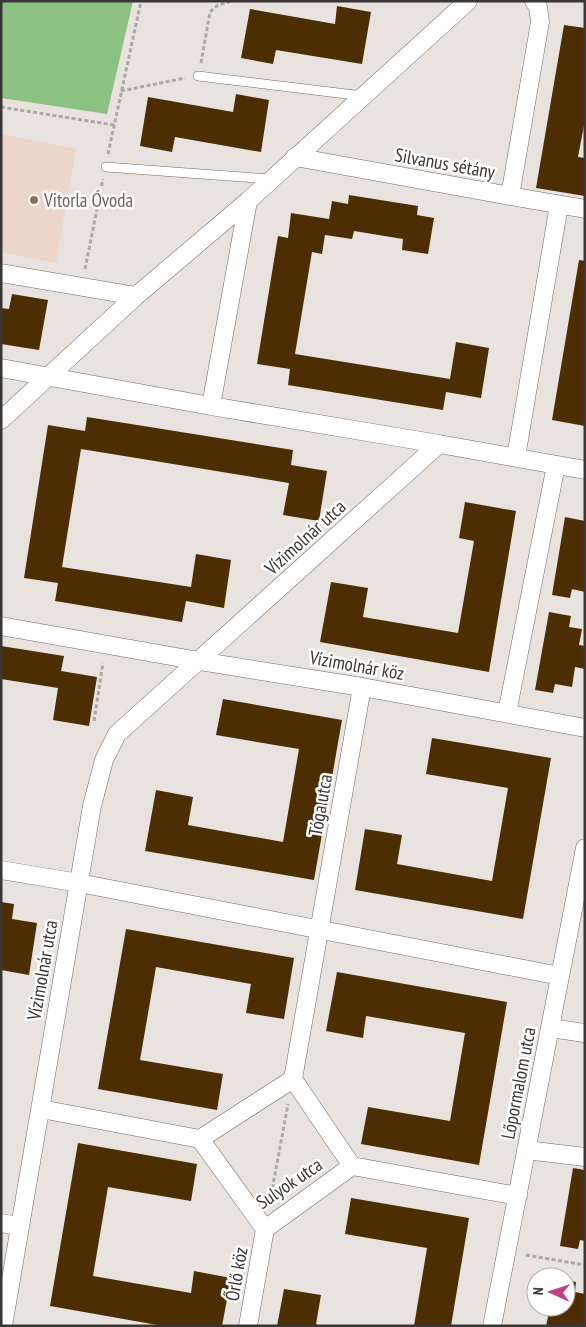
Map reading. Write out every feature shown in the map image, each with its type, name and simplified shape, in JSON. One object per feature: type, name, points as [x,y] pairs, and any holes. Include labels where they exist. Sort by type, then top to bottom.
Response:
[{"type":"street","name":"Silvanus sétány","points":[[296,157],[510,196],[540,22],[538,7],[534,1]]},
{"type":"street","points":[[1,420],[136,296],[248,201],[468,2]]},
{"type":"street","points":[[510,196],[585,209]]},
{"type":"street","points":[[211,406],[248,201]]},
{"type":"street","points":[[516,458],[559,204]]},
{"type":"street","points":[[1,273],[136,296]]},
{"type":"street","points":[[1,368],[585,470]]},
{"type":"street","name":"Vízimolnár utca","points":[[7,1325],[19,1226],[41,1109],[92,806],[104,760],[117,734],[439,444]]},
{"type":"street","points":[[508,713],[556,464]]},
{"type":"street","points":[[1,626],[199,661]]},
{"type":"street","name":"Vízimolnár köz","points":[[199,661],[362,687],[585,728]]},
{"type":"street","name":"Tóga utca","points":[[293,1080],[362,687]]},
{"type":"street","name":"Lőpormalom utca","points":[[492,1326],[585,848]]},
{"type":"street","points":[[1,870],[79,883],[560,976]]},
{"type":"street","points":[[550,1028],[585,1034]]},
{"type":"street","points":[[41,1109],[200,1139],[293,1080]]},
{"type":"street","name":"Sulyok utca","points":[[293,1080],[352,1166],[518,1196]]},
{"type":"street","name":"Sulyok utca","points":[[200,1139],[265,1229],[352,1166]]},
{"type":"street","points":[[526,1150],[585,1157]]},
{"type":"street","points":[[1,1223],[19,1226]]},
{"type":"street","name":"Őrlő köz","points":[[248,1326],[265,1229]]},
{"type":"lane","points":[[463,1],[468,2]]},
{"type":"lane","points":[[198,76],[363,96]]},
{"type":"lane","points":[[106,167],[272,179]]},
{"type":"path","points":[[82,287],[141,1]]},
{"type":"path","points":[[121,91],[198,76],[210,12],[218,5],[232,1]]},
{"type":"path","points":[[1,107],[114,125]]},
{"type":"path","points":[[94,721],[106,644]]},
{"type":"path","points":[[265,1229],[293,1080]]},
{"type":"path","points":[[526,1255],[585,1265]]},
{"type":"shaded area","name":"Vitorla Óvoda","points":[[1,134],[76,149],[56,263],[1,252]]},
{"type":"green space","points":[[1,1],[133,1],[107,114],[1,98]]},
{"type":"building","points":[[337,6],[371,12],[362,64],[276,50],[273,64],[241,58],[250,9],[335,24]]},
{"type":"building","points":[[564,25],[585,28],[585,120],[578,157],[585,158],[585,196],[536,188]]},
{"type":"building","points":[[236,94],[269,100],[261,152],[175,137],[172,152],[140,146],[148,97],[233,112]]},
{"type":"building","points":[[349,195],[418,206],[417,215],[434,218],[428,254],[402,250],[403,239],[354,231],[352,239],[325,235],[322,254],[312,252],[295,354],[450,379],[456,342],[489,348],[481,398],[446,392],[443,410],[288,385],[290,369],[257,364],[278,236],[288,238],[291,213],[329,219],[332,201],[348,204]]},
{"type":"building","points":[[579,260],[585,261],[585,426],[552,420]]},
{"type":"building","points":[[12,294],[48,300],[39,350],[1,344],[1,308],[9,309]]},
{"type":"building","points":[[87,417],[293,450],[291,465],[327,471],[319,521],[283,515],[289,483],[81,449],[62,567],[191,587],[196,554],[231,560],[224,608],[186,601],[182,622],[55,601],[58,583],[24,578],[48,425],[85,431]]},
{"type":"building","points":[[465,502],[516,511],[489,672],[320,642],[331,582],[368,588],[363,617],[458,633],[474,541],[459,538]]},
{"type":"building","points":[[565,517],[585,521],[585,592],[572,589],[570,598],[552,595]]},
{"type":"building","points":[[549,612],[571,616],[569,627],[582,629],[579,645],[585,646],[585,669],[575,667],[572,687],[555,684],[553,693],[535,690]]},
{"type":"building","points":[[1,646],[64,656],[61,671],[97,677],[89,726],[53,720],[58,688],[1,679]]},
{"type":"building","points":[[223,699],[342,720],[314,880],[145,851],[156,790],[193,797],[188,825],[283,842],[299,749],[216,735]]},
{"type":"building","points":[[432,738],[551,758],[523,919],[355,890],[365,829],[402,835],[397,864],[492,881],[508,788],[426,774]]},
{"type":"building","points":[[1,902],[14,904],[12,919],[37,923],[29,975],[1,970]]},
{"type":"building","points":[[126,929],[294,958],[284,1019],[246,1013],[251,984],[156,967],[140,1060],[223,1074],[217,1110],[98,1089]]},
{"type":"building","points":[[337,972],[507,1002],[479,1165],[361,1144],[368,1107],[450,1121],[465,1033],[366,1016],[363,1038],[326,1031]]},
{"type":"building","points":[[78,1143],[197,1164],[191,1201],[108,1187],[93,1276],[191,1293],[194,1271],[231,1278],[222,1326],[163,1326],[50,1306]]},
{"type":"building","points":[[573,1168],[585,1170],[585,1241],[580,1240],[578,1249],[560,1246]]},
{"type":"building","points":[[351,1198],[469,1218],[451,1326],[414,1326],[427,1248],[345,1234]]},
{"type":"building","points":[[284,1289],[321,1295],[316,1324],[320,1326],[277,1326]]},
{"type":"building","points":[[576,1292],[585,1294],[585,1326],[546,1326],[548,1317],[576,1317]]},
{"type":"place","name":"Vitorla Óvoda","points":[[34,200]]}]
